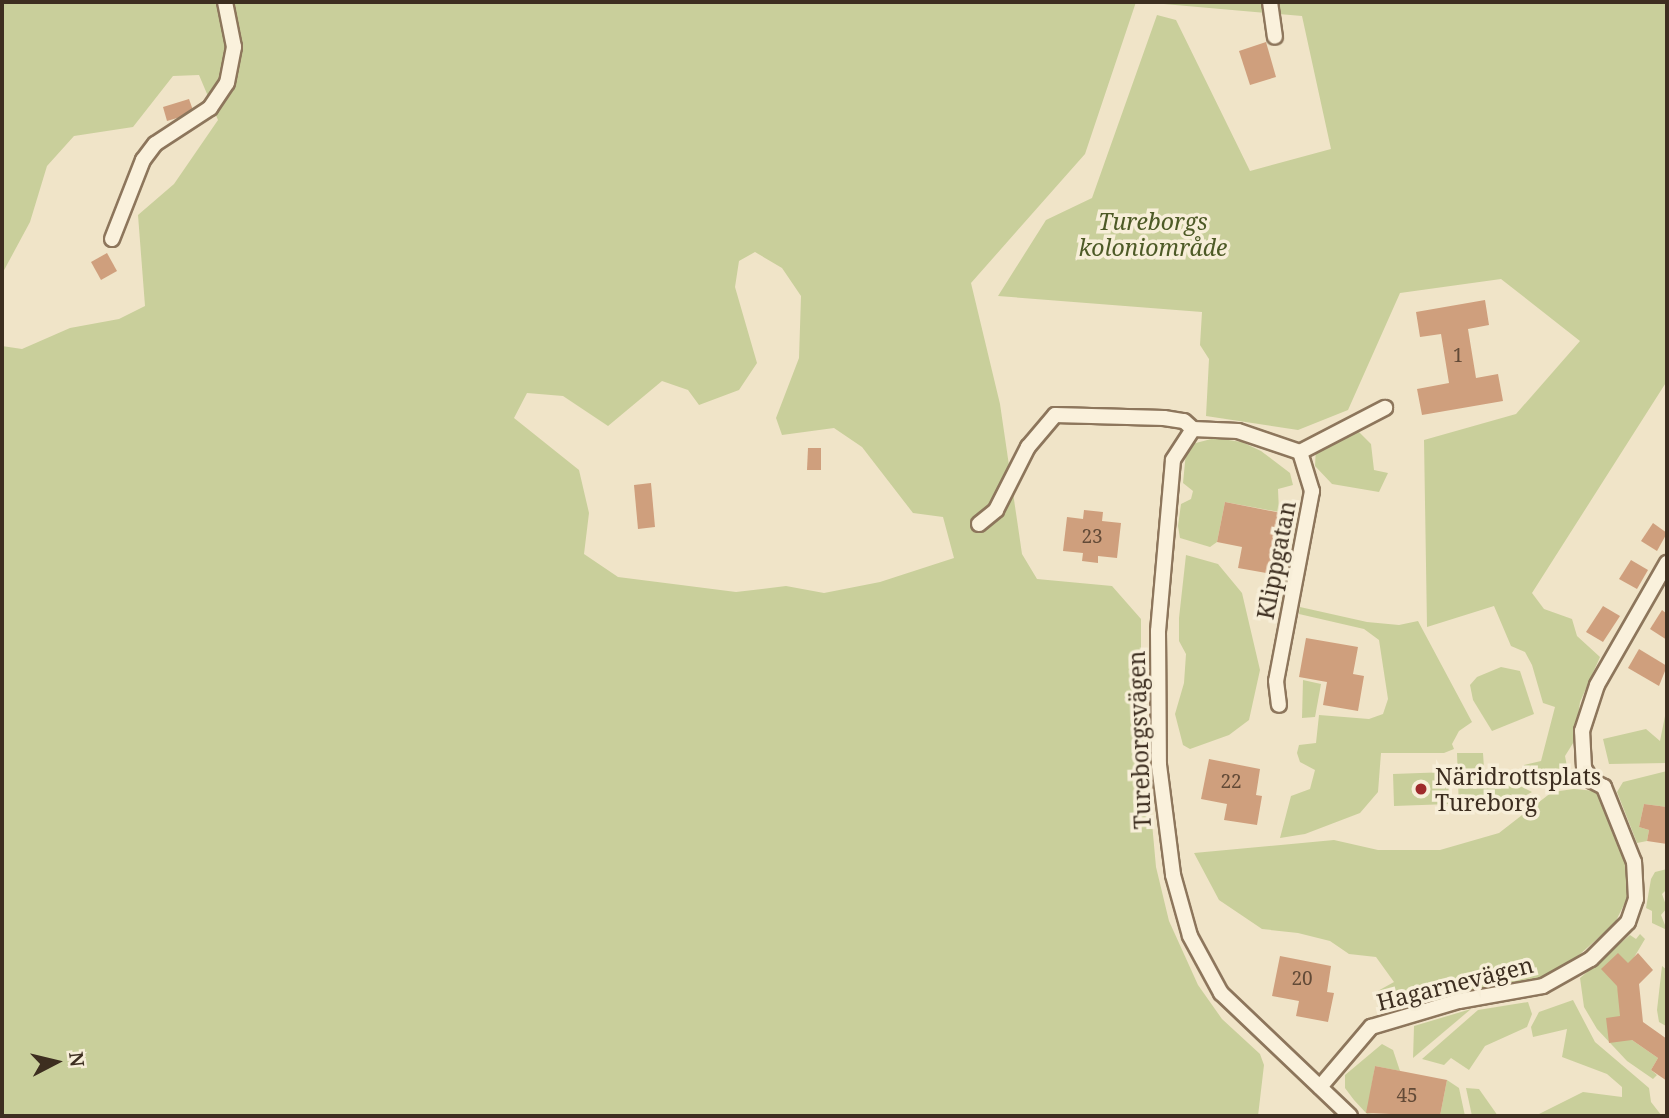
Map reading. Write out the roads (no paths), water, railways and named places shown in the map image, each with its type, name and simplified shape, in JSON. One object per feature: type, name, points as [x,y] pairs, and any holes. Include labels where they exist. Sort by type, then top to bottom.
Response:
[{"type":"street","points":[[112,239],[143,160],[155,144],[210,108],[227,83],[234,47],[225,2]]},
{"type":"street","points":[[1270,2],[1275,37]]},
{"type":"street","points":[[979,524],[996,509],[1028,447],[1055,415],[1184,421],[1193,429],[1238,430],[1300,452],[1385,408]]},
{"type":"street","name":"Tureborgsvägen","points":[[1193,429],[1173,460],[1158,631],[1159,765],[1172,875],[1190,936],[1221,993],[1350,1116]]},
{"type":"street","name":"Klippgatan","points":[[1279,705],[1276,681],[1312,491],[1300,452]]},
{"type":"street","name":"Hagarnevägen","points":[[1320,1087],[1371,1027],[1448,1004],[1543,986],[1591,959],[1628,922],[1637,883],[1634,862],[1604,787],[1592,781],[1584,768],[1582,731],[1597,685],[1667,563]]},
{"type":"place","name":"Näridrottsplats Tureborg","points":[[1421,789]]},
{"type":"park label","name":"Tureborgs koloniområde","points":[[1153,234]]}]
